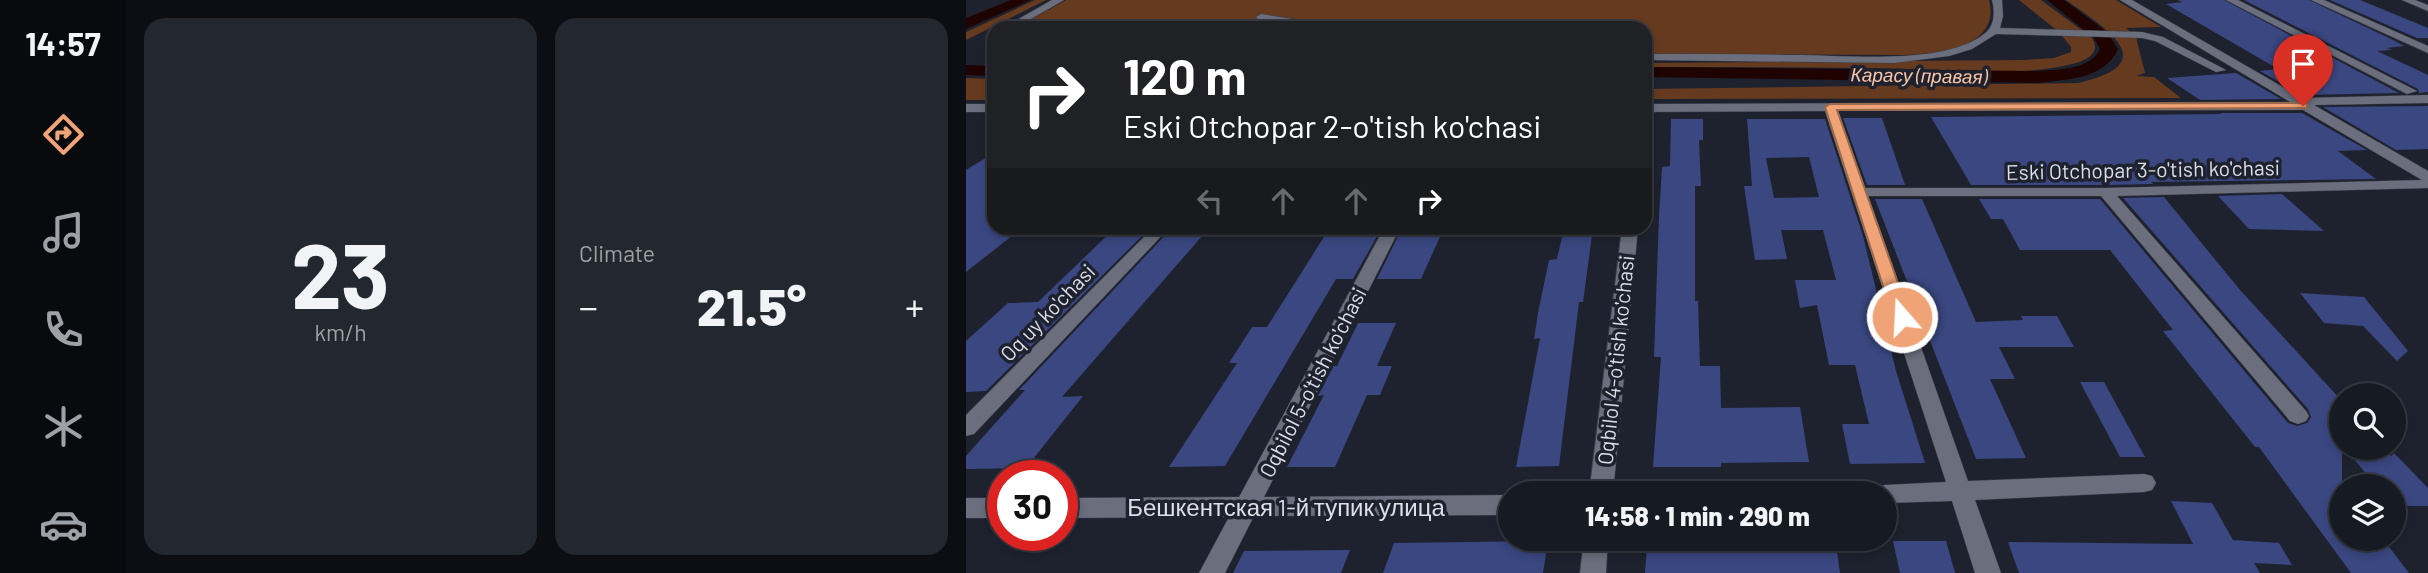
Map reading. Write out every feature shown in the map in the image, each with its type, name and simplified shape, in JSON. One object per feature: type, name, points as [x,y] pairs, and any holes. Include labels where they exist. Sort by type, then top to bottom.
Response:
[{"type":"street","points":[[1020,21],[1059,0]]},
{"type":"street","points":[[1652,57],[1908,58],[1966,48],[1986,38],[1994,31],[1998,19],[1997,0]]},
{"type":"street","points":[[2125,0],[2428,177]]},
{"type":"street","points":[[2231,0],[2411,91]]},
{"type":"street","points":[[2316,0],[2428,50]]},
{"type":"street","points":[[2407,0],[2428,8]]},
{"type":"street","points":[[1261,18],[1284,21]]},
{"type":"street","points":[[1994,31],[2133,34],[2159,38],[2222,71],[2261,81]]},
{"type":"street","points":[[1652,108],[2300,104],[2428,99]]},
{"type":"street","points":[[1830,107],[1988,573]]},
{"type":"street","points":[[966,108],[987,108]]},
{"type":"street","name":"Eski Otchopar 3-o'tish ko'chasi","points":[[1859,192],[2105,192],[2428,184]]},
{"type":"street","points":[[2105,192],[2298,415]]},
{"type":"street","name":"Oq uy ko'chasi","points":[[966,428],[1154,235]]},
{"type":"street","name":"Oqbilol 5-o'tish ko'chasi","points":[[1212,573],[1388,235]]},
{"type":"street","name":"Oqbilol 4-o'tish ko'chasi","points":[[1602,481],[1629,235]]},
{"type":"street","points":[[1897,494],[2144,484]]},
{"type":"street","name":"Бешкентская 1-й тупик улица","points":[[1078,508],[1498,505]]},
{"type":"street","points":[[966,508],[987,508]]},
{"type":"street","points":[[1593,573],[1595,551]]},
{"type":"shaded area","points":[[1035,0],[1046,0],[1004,21],[990,21]]},
{"type":"shaded area","points":[[1066,0],[1989,0],[1990,16],[1986,29],[1964,45],[1934,53],[1906,55],[1652,54],[1652,21],[1028,21]]},
{"type":"shaded area","points":[[2019,0],[2041,0],[2091,37],[2094,51],[2083,61],[2072,64],[2011,72],[1652,67],[1652,63],[2054,58],[2071,52],[2071,47],[2059,32]]},
{"type":"shaded area","points":[[2066,0],[2116,0],[2161,27],[2126,28],[2136,37],[2145,73],[2136,76],[2154,77],[2181,98],[1652,99],[1652,89],[2078,83],[2104,75],[2118,66],[2123,56],[2120,45],[2097,22]]},
{"type":"shaded area","points":[[987,22],[987,30],[966,40],[966,32]]},
{"type":"shaded area","points":[[966,78],[987,79],[987,100],[966,100]]},
{"type":"building","points":[[2178,0],[2224,0],[2399,93],[2303,95],[2260,71],[2278,69],[2166,4],[2182,2]]},
{"type":"building","points":[[2244,0],[2309,0],[2391,39],[2404,46],[2377,51],[2428,75],[2428,92],[2419,93],[2418,89]]},
{"type":"building","points":[[2330,0],[2360,0],[2428,28],[2428,38],[2417,38]]},
{"type":"building","points":[[2236,73],[2281,99],[2200,100],[2167,78]]},
{"type":"building","points":[[2428,106],[2428,149],[2396,150],[2323,107]]},
{"type":"building","points":[[2220,113],[2302,113],[2367,150],[2338,151],[2376,179],[1971,185],[1931,117],[2222,114]]},
{"type":"building","points":[[1843,118],[1882,118],[1905,185],[1867,185]]},
{"type":"building","points":[[1671,119],[1703,119],[1703,140],[1699,140],[1701,186],[1695,186],[1695,301],[1698,301],[1700,366],[1720,366],[1721,408],[1800,407],[1809,462],[1721,463],[1721,467],[1653,467],[1661,357],[1654,357],[1659,216],[1662,167],[1670,166]]},
{"type":"building","points":[[1747,119],[1825,119],[1863,236],[1896,371],[1925,463],[1850,464],[1842,424],[1869,424],[1855,365],[1829,365],[1817,305],[1800,308],[1795,280],[1836,280],[1823,230],[1781,230],[1787,259],[1755,260],[1744,186],[1752,186]],"holes":[[[1809,157],[1819,197],[1774,198],[1766,158]]]},
{"type":"building","points":[[987,157],[987,235],[1013,235],[966,272],[966,170]]},
{"type":"building","points":[[2282,194],[2324,231],[2249,229],[2218,196]]},
{"type":"building","points":[[2164,197],[2240,290],[2329,387],[2329,460],[2342,460],[2342,474],[2329,474],[2329,543],[2259,447],[2255,447],[2163,331],[2173,330],[2110,250],[2020,250],[2003,219],[1991,219],[1979,199],[2100,199],[2288,423],[2297,426],[2307,423],[2311,417],[2308,409],[2123,198]]},
{"type":"building","points":[[1875,199],[1922,199],[1976,322],[2023,320],[2021,316],[2057,316],[2074,347],[1999,347],[2015,379],[1990,379],[2026,458],[1976,459]]},
{"type":"building","points":[[1108,235],[1143,235],[986,391],[966,392],[966,341],[1008,303],[1038,302]]},
{"type":"building","points":[[1165,235],[1203,235],[1062,397],[1083,396],[1032,460],[987,460],[987,469],[966,469],[966,456],[1025,390],[1019,390]]},
{"type":"building","points":[[1325,235],[1378,235],[1353,279],[1336,279],[1225,466],[1169,467],[1237,363],[1229,363],[1252,327],[1267,327]]},
{"type":"building","points":[[1399,235],[1441,235],[1421,279],[1377,279]]},
{"type":"building","points":[[1562,235],[1592,235],[1583,302],[1579,302],[1559,466],[1516,467],[1540,338],[1534,339],[1538,313],[1549,260],[1557,259]]},
{"type":"building","points":[[2300,293],[2364,297],[2408,351],[2397,361],[2363,326],[2324,323]]},
{"type":"building","points":[[1358,323],[1396,323],[1377,366],[1392,366],[1380,395],[1367,395],[1335,467],[1287,467],[1324,395],[1318,396],[1333,366],[1337,366]]},
{"type":"building","points":[[2080,382],[2104,382],[2145,457],[2120,457]]},
{"type":"building","points":[[2355,460],[2401,460],[2428,488],[2428,506],[2406,506],[2406,474],[2366,474]]},
{"type":"building","points":[[2171,501],[2212,503],[2233,540],[2279,543],[2292,565],[2254,563],[2260,573],[2019,573],[2008,542],[2193,544]]},
{"type":"building","points":[[1897,541],[1946,541],[1955,573],[1900,573],[1895,551]]},
{"type":"building","points":[[1498,542],[1498,551],[1546,551],[1543,573],[1383,573],[1394,543]]},
{"type":"building","points":[[1350,550],[1341,573],[1233,573],[1244,551]]},
{"type":"building","points":[[1647,551],[1837,551],[1840,573],[1645,573]]},
{"type":"building","points":[[2335,551],[2392,551],[2409,573],[2351,573]]},
{"type":"waterway","name":"Карасу (правая)","points":[[966,24],[1024,0]]},
{"type":"waterway","name":"Карасу (правая)","points":[[1652,72],[2038,77],[2083,71],[2104,60],[2109,49],[2101,35],[2054,0]]},
{"type":"waterway","name":"Карасу (правая)","points":[[966,70],[987,71]]},
{"type":"route","points":[[1902,317],[1830,107],[2303,106]]}]
